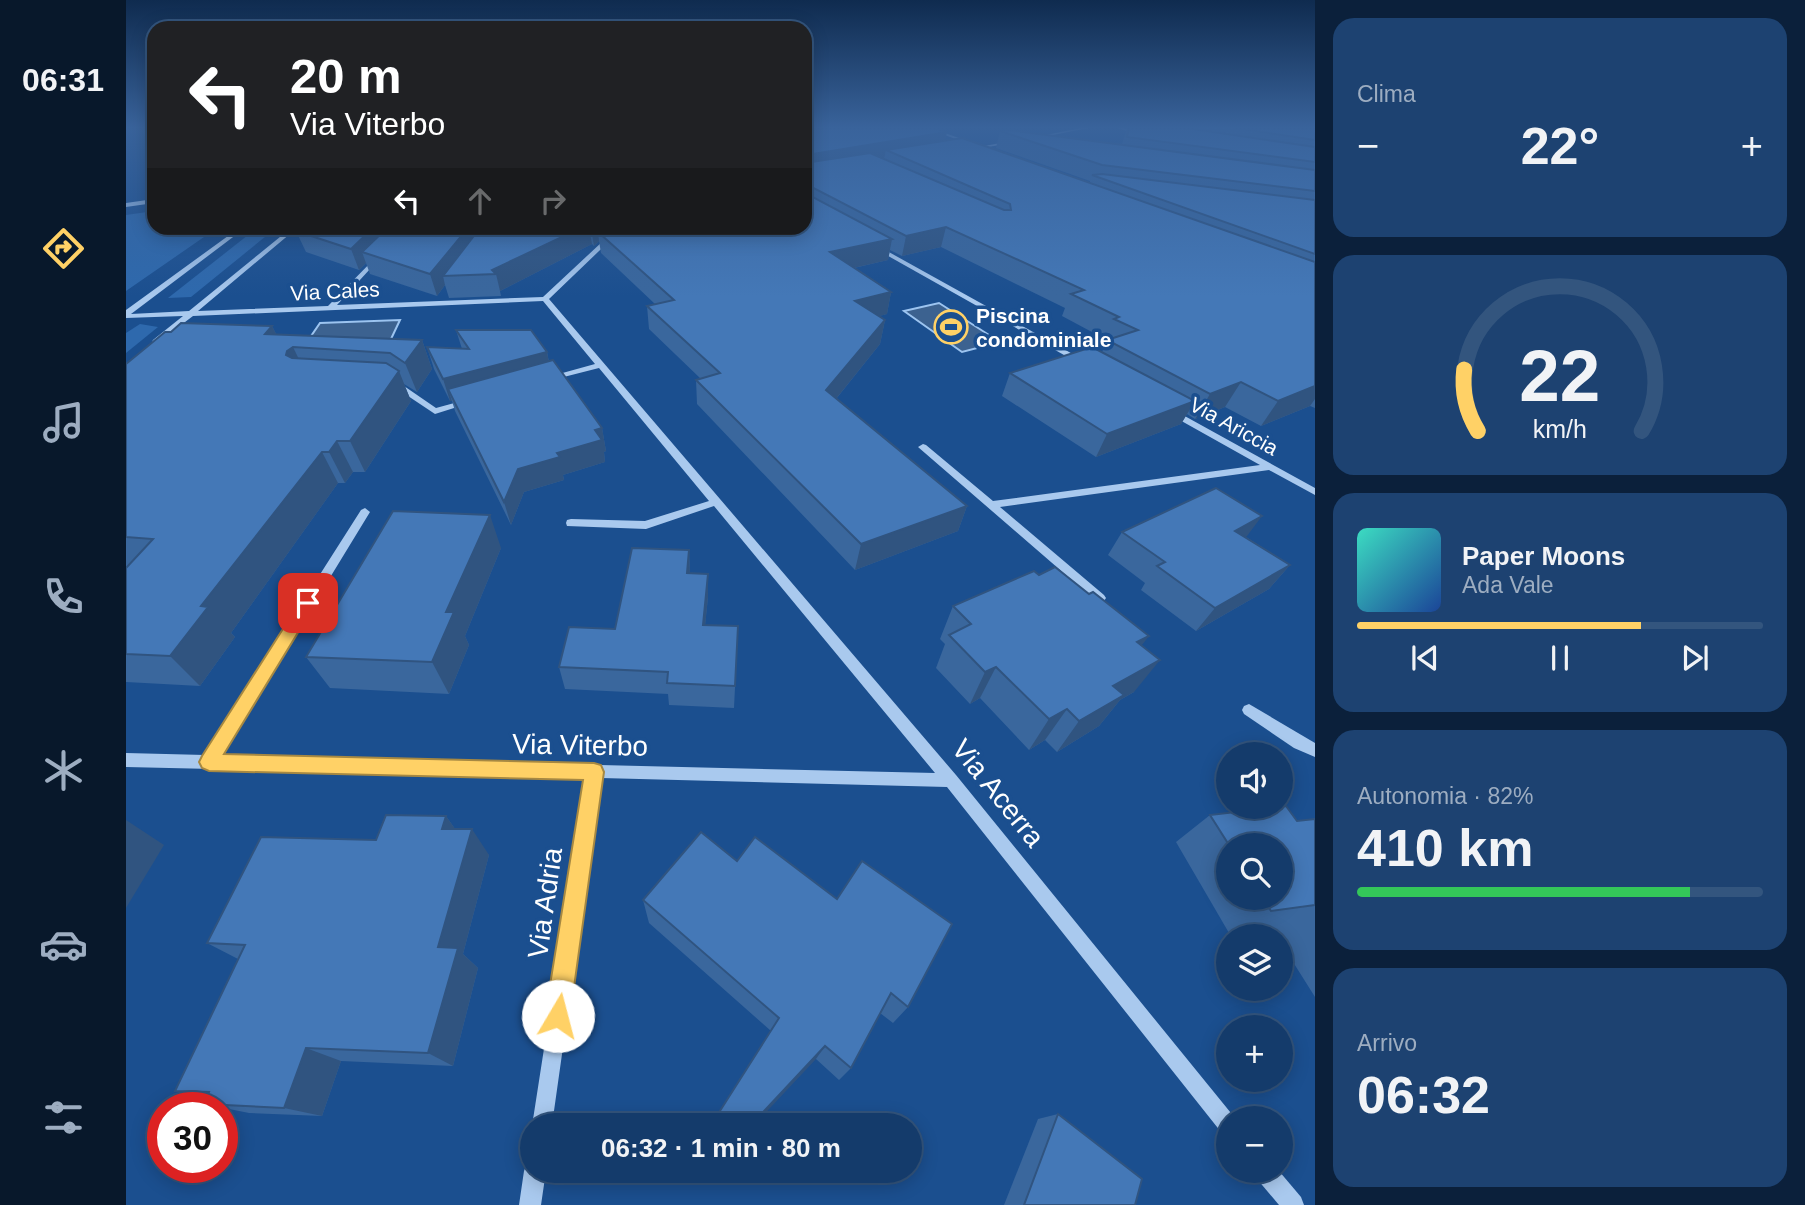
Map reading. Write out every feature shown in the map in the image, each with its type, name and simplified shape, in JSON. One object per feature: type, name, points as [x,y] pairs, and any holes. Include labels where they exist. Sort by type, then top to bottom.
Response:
[{"type":"street","points":[[126,205],[147,202]]},
{"type":"street","points":[[126,315],[233,235]]},
{"type":"street","points":[[147,349],[285,235]]},
{"type":"street","points":[[545,299],[613,236],[625,237]]},
{"type":"street","points":[[865,241],[1091,367]]},
{"type":"street","points":[[329,309],[387,248]]},
{"type":"street","points":[[439,303],[446,292]]},
{"type":"street","name":"Via Cales","points":[[126,315],[545,299]]},
{"type":"street","name":"Via Acerra","points":[[545,299],[951,780],[1216,1110]]},
{"type":"street","points":[[537,383],[601,365]]},
{"type":"street","points":[[387,387],[401,388],[435,411],[473,400]]},
{"type":"street","name":"Via Ariccia","points":[[1163,407],[1315,492]]},
{"type":"street","points":[[923,447],[1100,598]]},
{"type":"street","points":[[991,505],[1271,467]]},
{"type":"street","points":[[571,523],[646,525],[716,502]]},
{"type":"street","points":[[209,762],[365,512]]},
{"type":"street","points":[[1249,710],[1298,743],[1315,750]]},
{"type":"street","name":"Via Viterbo","points":[[126,760],[951,780]]},
{"type":"street","name":"Via Adria","points":[[544,1113],[594,772]]},
{"type":"street","points":[[530,1205],[533,1183]]},
{"type":"street","points":[[1275,1183],[1293,1205]]},
{"type":"shaded area","points":[[147,212],[147,235],[207,235],[126,291],[126,215]]},
{"type":"shaded area","points":[[248,235],[267,235],[191,297],[168,298]]},
{"type":"shaded area","name":"Piscina condominiale","points":[[939,303],[1000,342],[962,352],[904,311]]},
{"type":"shaded area","points":[[400,320],[391,339],[307,342],[320,323]]},
{"type":"shaded area","points":[[140,324],[158,327],[126,353],[126,333]]},
{"type":"building","points":[[812,184],[943,184],[1004,210],[1011,210],[1010,204],[965,184],[1094,184],[1315,262],[1315,386],[1278,401],[1241,382],[1210,394],[1107,340],[1138,330],[1114,319],[1119,317],[1071,294],[1084,290],[946,227],[906,236],[812,187]]},
{"type":"building","points":[[1118,184],[1186,184],[1315,200],[1315,254]]},
{"type":"building","points":[[1260,184],[1315,184],[1315,191]]},
{"type":"building","points":[[812,197],[892,239],[830,252],[891,292],[855,301],[885,320],[826,390],[967,506],[861,544],[696,380],[720,373],[647,306],[674,300],[601,235],[812,235]]},
{"type":"building","points":[[308,235],[366,235],[351,249]]},
{"type":"building","points":[[380,235],[462,235],[430,274],[362,252]]},
{"type":"building","points":[[475,235],[566,235],[492,270],[496,274],[443,276]]},
{"type":"building","points":[[181,323],[272,326],[265,334],[422,340],[405,363],[390,353],[293,347],[287,351],[286,355],[292,358],[386,363],[399,371],[350,441],[337,441],[329,452],[322,452],[201,606],[208,607],[170,656],[126,654],[126,568],[153,539],[126,537],[126,364],[165,332],[171,332]]},
{"type":"building","points":[[456,330],[531,330],[547,352],[443,379],[427,347],[469,349]]},
{"type":"building","points":[[1092,347],[1195,401],[1107,434],[1010,373]]},
{"type":"building","points":[[553,360],[602,428],[595,430],[602,440],[557,453],[560,457],[518,469],[504,502],[448,389]]},
{"type":"building","points":[[1216,488],[1262,516],[1235,531],[1290,565],[1215,608],[1157,566],[1165,562],[1122,532]]},
{"type":"building","points":[[393,511],[490,515],[446,612],[454,612],[432,662],[306,657]]},
{"type":"building","points":[[632,548],[689,550],[687,573],[708,574],[703,625],[738,626],[735,686],[667,683],[668,672],[559,667],[569,627],[615,629]]},
{"type":"building","points":[[1055,567],[1089,594],[1093,592],[1149,636],[1137,642],[1160,660],[1113,686],[1124,695],[1079,721],[1067,709],[1049,719],[996,667],[985,672],[949,635],[971,624],[953,606],[1034,571],[1039,575]]},
{"type":"building","points":[[1216,814],[1216,819],[1293,819],[1293,816],[1297,821],[1315,819],[1315,905],[1293,908],[1293,833],[1221,833],[1210,815]]},
{"type":"building","points":[[386,815],[446,816],[442,829],[472,829],[438,947],[458,948],[428,1053],[306,1048],[284,1108],[238,1106],[238,1092],[175,1091],[245,945],[207,943],[261,837],[376,840]]},
{"type":"building","points":[[701,832],[737,861],[755,837],[837,899],[862,861],[952,924],[908,1007],[891,993],[851,1068],[825,1046],[762,1113],[719,1113],[779,1018],[643,900]]},
{"type":"building","points":[[1058,1114],[1142,1179],[1135,1205],[1024,1205]]},
{"type":"place","name":"Piscina condominiale","points":[[951,327]]},
{"type":"route","points":[[308,603],[209,762],[594,772],[558,1016]]}]
